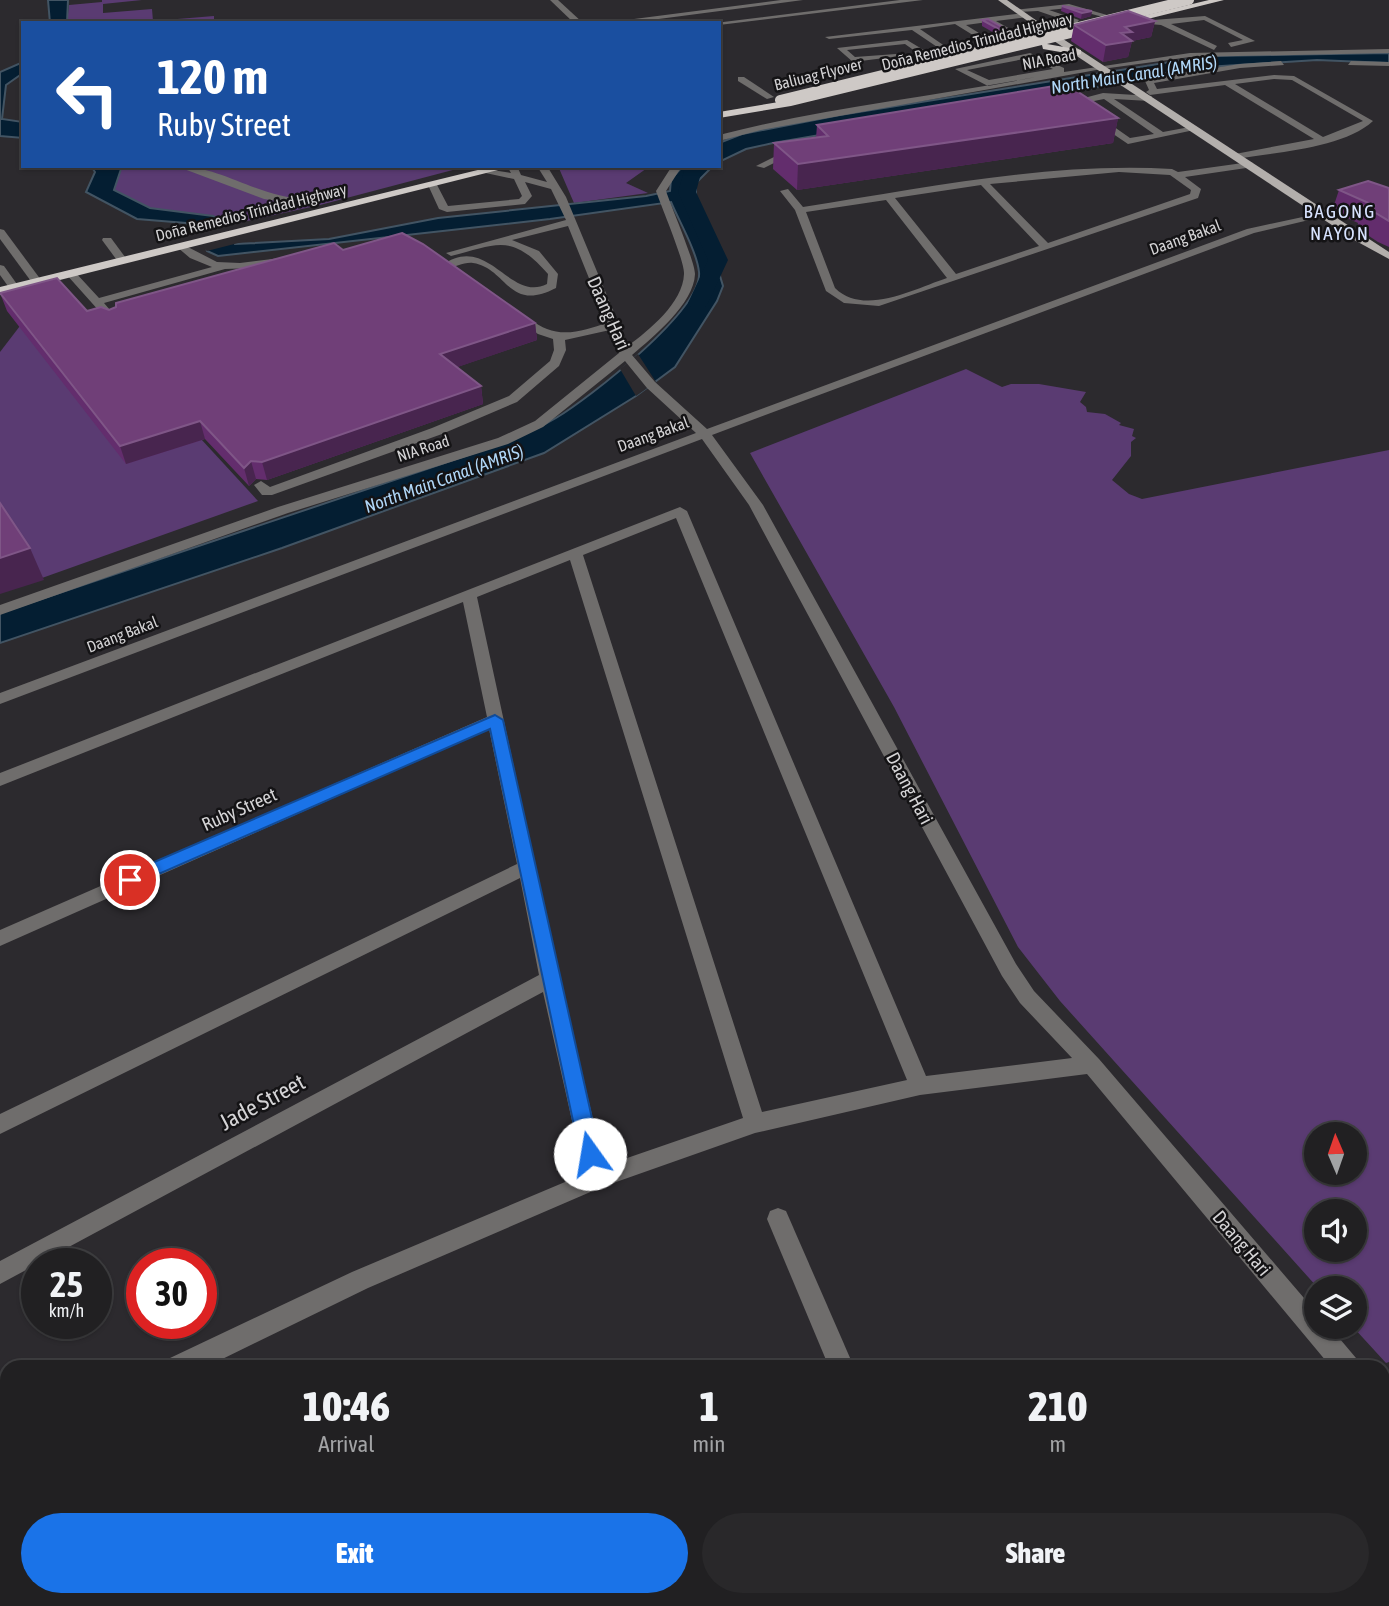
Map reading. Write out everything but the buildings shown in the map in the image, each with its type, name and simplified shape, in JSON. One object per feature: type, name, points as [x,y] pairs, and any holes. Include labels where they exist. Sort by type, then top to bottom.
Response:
[{"type":"highway","name":"Doña Remedios Trinidad Highway","points":[[775,99],[900,60],[929,57],[1166,0]]},
{"type":"highway","name":"Baliuag Flyover","points":[[741,110],[775,99],[1189,0]]},
{"type":"highway","name":"Doña Remedios Trinidad Highway","points":[[721,115],[790,103],[955,67],[1023,47],[1220,0]]},
{"type":"highway","points":[[1023,47],[1076,56]]},
{"type":"highway","name":"Doña Remedios Trinidad Highway","points":[[0,291],[503,168]]},
{"type":"main road","points":[[1002,0],[1046,30]]},
{"type":"main road","points":[[1057,39],[1076,56]]},
{"type":"main road","points":[[1090,59],[1129,86],[1148,94],[1195,129],[1323,210],[1389,256]]},
{"type":"street","points":[[554,0],[577,21]]},
{"type":"street","points":[[624,21],[799,0]]},
{"type":"street","points":[[721,23],[919,0]]},
{"type":"street","points":[[959,24],[989,20],[1037,8],[1076,7],[1103,15]]},
{"type":"street","points":[[1037,8],[1076,22]]},
{"type":"street","points":[[1061,17],[1089,11]]},
{"type":"street","points":[[1131,22],[1205,18],[1251,41],[1196,50]]},
{"type":"street","points":[[989,20],[1016,36]]},
{"type":"street","points":[[829,37],[956,22],[989,43]]},
{"type":"street","points":[[1166,22],[1218,47]]},
{"type":"street","points":[[969,30],[999,26]]},
{"type":"street","points":[[914,27],[949,52]]},
{"type":"street","points":[[900,60],[853,60],[841,48],[904,42],[929,57]]},
{"type":"street","points":[[900,60],[890,51],[916,47]]},
{"type":"street","name":"NIA Road","points":[[721,137],[749,130],[1104,69],[1222,53],[1389,51]]},
{"type":"street","points":[[1030,55],[1061,70],[988,83],[955,67],[1030,55]]},
{"type":"street","points":[[1076,56],[1090,59]]},
{"type":"street","points":[[1049,64],[1062,62]]},
{"type":"street","points":[[1148,94],[1149,81],[1184,74],[1240,66],[1328,63]]},
{"type":"street","points":[[1339,63],[1389,64]]},
{"type":"street","points":[[1052,105],[1103,96],[1148,94],[1226,82],[1274,77],[1294,78],[1369,121],[1358,128],[1320,139],[1238,156]]},
{"type":"street","points":[[741,79],[775,99]]},
{"type":"street","points":[[1226,82],[1320,139]]},
{"type":"street","points":[[1103,96],[1160,134]]},
{"type":"street","points":[[1066,103],[1077,109]]},
{"type":"street","points":[[1088,114],[1128,141],[1195,129]]},
{"type":"street","points":[[721,115],[749,130]]},
{"type":"street","points":[[761,166],[784,154],[807,148]]},
{"type":"street","points":[[1177,175],[1250,165]]},
{"type":"street","points":[[187,168],[222,179],[259,196],[289,203],[314,202]]},
{"type":"street","points":[[433,185],[443,207],[456,210],[522,202],[527,197],[512,168]]},
{"type":"street","name":"Daang Hari","points":[[543,168],[567,214],[626,355],[651,385],[705,434],[756,505],[1009,970],[1027,997],[1092,1065],[1341,1360]]},
{"type":"street","name":"NIA Road","points":[[0,610],[283,510],[503,441],[539,424],[653,332],[684,295],[690,273],[663,195],[676,168]]},
{"type":"street","points":[[785,191],[800,210],[834,295],[865,304],[886,302],[1195,196],[1196,189],[1172,172],[1119,169],[983,182],[800,210]]},
{"type":"street","points":[[486,172],[555,187]]},
{"type":"street","points":[[983,182],[1046,247]]},
{"type":"street","points":[[889,197],[953,277]]},
{"type":"street","name":"Daang Bakal","points":[[0,699],[1210,246],[1323,210]]},
{"type":"street","points":[[441,260],[502,240],[567,214]]},
{"type":"street","points":[[0,232],[37,282]]},
{"type":"street","points":[[107,240],[123,261]]},
{"type":"street","points":[[441,260],[483,262],[514,288],[527,292],[545,291],[552,286],[553,274],[535,253],[502,240]]},
{"type":"street","points":[[182,247],[196,261],[227,267]]},
{"type":"street","points":[[97,302],[227,267],[296,259]]},
{"type":"street","points":[[441,260],[457,274]]},
{"type":"street","points":[[0,268],[14,288]]},
{"type":"street","points":[[71,274],[114,322]]},
{"type":"street","points":[[501,305],[534,328],[559,337],[613,325]]},
{"type":"street","points":[[261,485],[267,492],[437,431],[513,399],[540,379],[555,363],[560,350],[559,337]]},
{"type":"street","points":[[0,780],[680,511],[920,1086]]},
{"type":"street","points":[[575,552],[755,1123]]},
{"type":"street","points":[[469,595],[550,979],[596,1179]]},
{"type":"street","name":"Ruby Street","points":[[0,938],[495,720]]},
{"type":"street","points":[[0,1124],[526,867]]},
{"type":"street","name":"Jade Street","points":[[0,1273],[550,979]]},
{"type":"street","points":[[194,1360],[360,1280],[596,1179],[755,1123],[920,1086],[1092,1065]]},
{"type":"street","points":[[778,1219],[839,1360]]},
{"type":"shaded area","points":[[142,0],[103,4],[103,13],[152,9],[153,21],[67,21],[69,5]]},
{"type":"shaded area","points":[[214,16],[214,21],[153,21]]},
{"type":"shaded area","points":[[121,168],[460,168],[320,205],[229,225],[213,216],[150,208],[113,190]]},
{"type":"shaded area","points":[[559,168],[647,168],[626,183],[648,193],[574,203]]},
{"type":"shaded area","points":[[62,288],[258,501],[42,578],[0,514],[0,352],[23,322]]},
{"type":"shaded area","points":[[966,369],[1002,387],[1011,384],[1039,384],[1086,392],[1080,402],[1087,412],[1105,414],[1121,423],[1119,425],[1134,429],[1132,436],[1136,438],[1131,442],[1131,456],[1112,480],[1129,494],[1142,499],[1389,450],[1389,1360],[1383,1360],[1364,1339],[1367,1339],[1367,1276],[1307,1276],[1060,1001],[1018,947],[894,707],[750,453]]},
{"type":"water","points":[[48,0],[68,0],[67,21],[50,21]]},
{"type":"water","name":"North Main Canal (AMRIS)","points":[[1389,53],[1389,63],[1317,60],[1191,68],[1073,92],[773,143],[746,149],[721,161],[721,142],[742,134],[840,115],[1208,56]]},
{"type":"water","points":[[21,63],[21,74],[6,85],[2,119],[21,122],[21,138],[0,136],[0,72]]},
{"type":"water","name":"North Main Canal (AMRIS)","points":[[92,168],[121,168],[114,190],[150,208],[213,216],[229,225],[235,244],[329,239],[438,218],[646,196],[670,191],[671,179],[681,168],[711,168],[696,183],[696,196],[723,286],[717,301],[675,367],[636,396],[544,453],[282,548],[0,643],[0,613],[492,447],[548,422],[592,393],[664,330],[683,308],[695,288],[699,272],[691,246],[671,202],[550,219],[218,256],[207,251],[201,232],[186,223],[137,219],[86,192],[95,172]]},
{"type":"pier","points":[[232,224],[237,240],[258,238],[207,251],[201,246],[196,233]]},
{"type":"pier","points":[[638,354],[656,382],[636,396],[620,369]]},
{"type":"waterway","name":"North Main Canal (AMRIS)","points":[[698,168],[693,171],[687,192],[718,260],[698,303]]},
{"type":"district","name":"BAGONG NAYON","points":[[1340,222]]},
{"type":"route","points":[[130,880],[495,720],[590,1154]]}]
